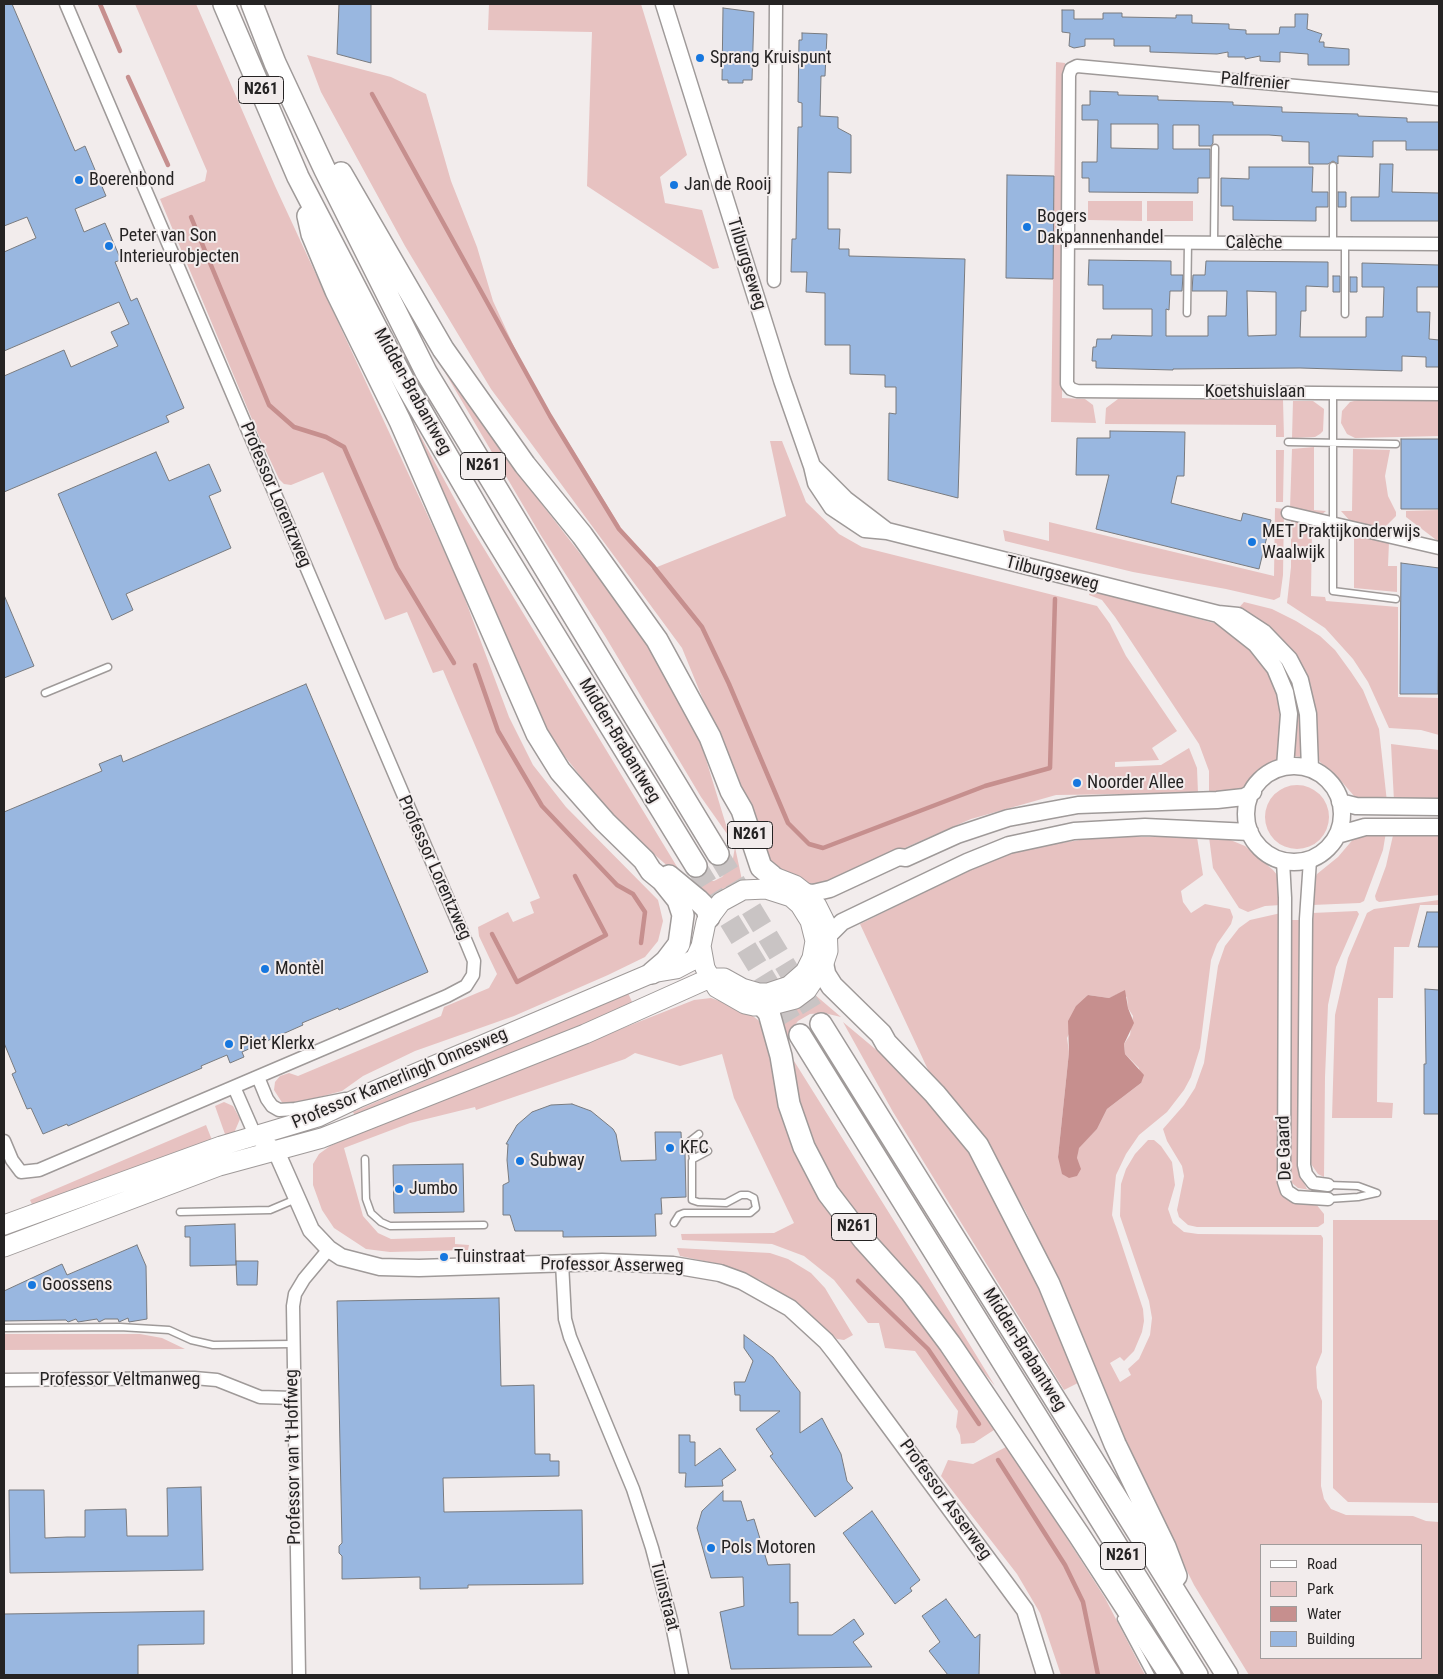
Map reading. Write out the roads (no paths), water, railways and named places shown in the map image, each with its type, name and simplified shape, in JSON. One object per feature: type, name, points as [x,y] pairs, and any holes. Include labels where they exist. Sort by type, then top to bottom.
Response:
[{"type":"highway","name":"Midden-Brabantweg","points":[[224,4],[298,177],[425,417],[488,528],[696,866]]},
{"type":"highway","name":"Midden-Brabantweg","points":[[252,4],[275,63],[325,170],[426,372],[718,854]]},
{"type":"highway","name":"N261","points":[[275,63],[443,349],[525,465],[582,535],[657,640],[710,737],[731,790],[742,810],[761,867],[769,882]]},
{"type":"highway","name":"N261","points":[[298,177],[312,234],[336,291],[400,421],[537,734],[560,771],[605,822],[644,860],[651,871],[674,894],[683,915],[679,944],[666,961],[652,973]]},
{"type":"highway","name":"N261","points":[[644,860],[655,864],[698,900],[707,909],[709,918]]},
{"type":"highway","name":"N261","points":[[815,971],[825,975],[832,986],[881,1034],[886,1044],[935,1094],[983,1155],[1049,1284],[1115,1444],[1165,1546],[1193,1620]]},
{"type":"highway","name":"N261","points":[[763,1006],[769,1013],[781,1056],[789,1104],[804,1147],[828,1193],[864,1240],[911,1292],[950,1344],[1079,1535],[1170,1675]]},
{"type":"highway","name":"Midden-Brabantweg","points":[[820,1024],[1227,1675]]},
{"type":"highway","name":"Midden-Brabantweg","points":[[800,1035],[1197,1675]]},
{"type":"main road","points":[[769,882],[795,885],[807,900],[825,920],[828,951],[795,999],[763,1006],[745,1004],[716,985],[701,958],[701,946],[709,918],[721,902],[743,890],[769,882]]},
{"type":"main road","points":[[807,900],[815,941],[815,971]]},
{"type":"main road","name":"Professor Kamerlingh Onnesweg","points":[[4,1224],[255,1136],[318,1117],[360,1097],[652,973],[676,969],[695,959],[701,946]]},
{"type":"main road","points":[[716,985],[724,978],[750,992],[768,993],[815,971]]},
{"type":"main road","name":"Professor Kamerlingh Onnesweg","points":[[4,1247],[219,1166],[322,1138],[636,1013],[645,1006],[716,985]]},
{"type":"street","name":"Professor Lorentzweg","points":[[66,4],[474,961],[473,975],[466,986],[258,1077]]},
{"type":"street","name":"Tilburgseweg","points":[[664,4],[773,354],[812,466],[845,499],[887,531],[1218,614],[1238,616],[1264,633],[1289,658],[1300,680],[1308,714],[1310,768]]},
{"type":"street","points":[[774,281],[776,4]]},
{"type":"street","name":"Palfrenier","points":[[1068,242],[1069,75],[1071,69],[1077,66],[1439,99]]},
{"type":"street","name":"Calèche","points":[[1068,242],[1439,244]]},
{"type":"street","name":"Koetshuislaan","points":[[1068,242],[1067,384],[1070,389],[1439,394]]},
{"type":"street","points":[[1288,513],[1439,548]]},
{"type":"street","name":"Tilburgseweg","points":[[1218,614],[1256,644],[1275,668],[1284,692],[1288,714],[1286,767]]},
{"type":"street","points":[[1286,767],[1310,768],[1330,782],[1340,802],[1341,813],[1337,835],[1326,850],[1310,860],[1283,861],[1267,853],[1250,832],[1247,824],[1246,808],[1253,792],[1266,776],[1286,767]]},
{"type":"street","points":[[807,900],[834,898],[902,864],[906,858],[957,835],[1022,815],[1078,805],[1217,800],[1244,797],[1253,792]]},
{"type":"street","points":[[1340,802],[1356,806],[1439,807]]},
{"type":"street","points":[[828,936],[842,922],[966,862],[1009,845],[1074,831],[1145,827],[1250,832]]},
{"type":"street","points":[[1337,835],[1359,828],[1439,827]]},
{"type":"street","name":"De Gaard","points":[[1310,860],[1306,899],[1304,1165],[1306,1174],[1313,1183],[1328,1185]]},
{"type":"street","name":"De Gaard","points":[[1283,861],[1285,898],[1284,1182],[1287,1191],[1296,1197],[1328,1198]]},
{"type":"street","points":[[4,1141],[12,1160],[21,1172],[39,1170],[258,1077],[267,1099],[272,1106],[279,1110],[295,1110],[315,1104],[360,1097]]},
{"type":"street","points":[[234,1087],[255,1136],[276,1151],[282,1127]]},
{"type":"street","name":"Professor Asserweg","points":[[276,1151],[311,1230],[329,1249],[341,1257],[380,1267],[419,1268],[562,1263],[654,1263],[696,1268],[742,1281],[790,1308],[826,1341],[837,1355],[1025,1610],[1045,1675]]},
{"type":"street","name":"Professor van 't Hoffweg","points":[[299,1675],[292,1344],[293,1306],[296,1294],[304,1279],[329,1249]]},
{"type":"street","name":"Tuinstraat","points":[[562,1263],[565,1319],[570,1337],[633,1490],[654,1557],[682,1675]]},
{"type":"street","name":"Professor Veltmanweg","points":[[4,1380],[194,1378],[217,1380],[260,1397],[293,1398]]},
{"type":"lane","points":[[1214,242],[1215,148]]},
{"type":"lane","points":[[1333,166],[1345,314]]},
{"type":"lane","points":[[1187,313],[1188,242]]},
{"type":"lane","points":[[1333,393],[1333,591],[1396,599]]},
{"type":"lane","points":[[1288,442],[1396,444]]},
{"type":"lane","points":[[45,693],[108,667]]},
{"type":"lane","points":[[674,1223],[679,1215],[684,1213],[750,1213],[756,1205],[754,1198],[748,1195],[740,1195],[726,1203],[695,1202],[691,1193],[693,1158],[690,1142],[699,1134]]},
{"type":"lane","points":[[693,1158],[708,1151]]},
{"type":"lane","points":[[365,1159],[366,1199],[371,1213],[381,1222],[390,1226],[484,1225]]},
{"type":"lane","name":"De Gaard","points":[[1328,1185],[1358,1186],[1377,1192],[1358,1197],[1328,1198]]},
{"type":"lane","points":[[180,1212],[270,1210],[296,1199]]},
{"type":"lane","points":[[4,1328],[120,1327],[168,1330],[190,1340],[212,1345],[292,1344]]},
{"type":"lane","name":"N261","points":[[1079,1535],[1109,1597]]},
{"type":"lane","points":[[1118,1613],[1151,1675]]},
{"type":"water","points":[[1125,990],[1128,1008],[1134,1023],[1124,1044],[1125,1054],[1144,1075],[1141,1083],[1107,1109],[1097,1129],[1079,1148],[1077,1158],[1081,1169],[1077,1176],[1069,1178],[1062,1174],[1058,1157],[1069,1052],[1068,1021],[1076,1006],[1088,995],[1109,998]]},
{"type":"waterway","points":[[100,4],[120,51]]},
{"type":"waterway","points":[[128,77],[168,165]]},
{"type":"waterway","points":[[372,94],[550,416],[619,529],[653,566],[702,627],[729,684],[788,823],[809,844],[823,848],[985,786],[1050,768],[1055,599]]},
{"type":"waterway","points":[[191,217],[269,405],[294,427],[326,437],[344,447],[397,568],[454,663]]},
{"type":"waterway","points":[[475,665],[498,731],[542,806],[617,885],[633,894],[645,912],[641,943]]},
{"type":"waterway","points":[[492,934],[517,982],[606,935],[575,876]]},
{"type":"waterway","points":[[858,1281],[928,1349],[979,1424]]},
{"type":"waterway","points":[[998,1460],[1065,1565],[1083,1602],[1098,1675]]},
{"type":"tunnel","points":[[718,854],[821,1024]]},
{"type":"tunnel","points":[[696,866],[800,1035]]},
{"type":"place","name":"Sprang Kruispunt","points":[[700,58]]},
{"type":"place","name":"Boerenbond","points":[[79,180]]},
{"type":"place","name":"Jan de Rooij","points":[[674,185]]},
{"type":"place","name":"Bogers Dakpannenhandel","points":[[1027,227]]},
{"type":"place","name":"Peter van Son Interieurobjecten","points":[[109,246]]},
{"type":"place","name":"MET Praktijkonderwijs Waalwijk","points":[[1252,542]]},
{"type":"place","name":"Noorder Allee","points":[[1077,783]]},
{"type":"place","name":"Montèl","points":[[265,969]]},
{"type":"place","name":"Piet Klerkx","points":[[229,1044]]},
{"type":"place","name":"KFC","points":[[670,1148]]},
{"type":"place","name":"Subway","points":[[520,1161]]},
{"type":"place","name":"Jumbo","points":[[399,1189]]},
{"type":"place","name":"Tuinstraat","points":[[444,1257]]},
{"type":"place","name":"Goossens","points":[[32,1285]]},
{"type":"place","name":"Pols Motoren","points":[[711,1548]]}]
